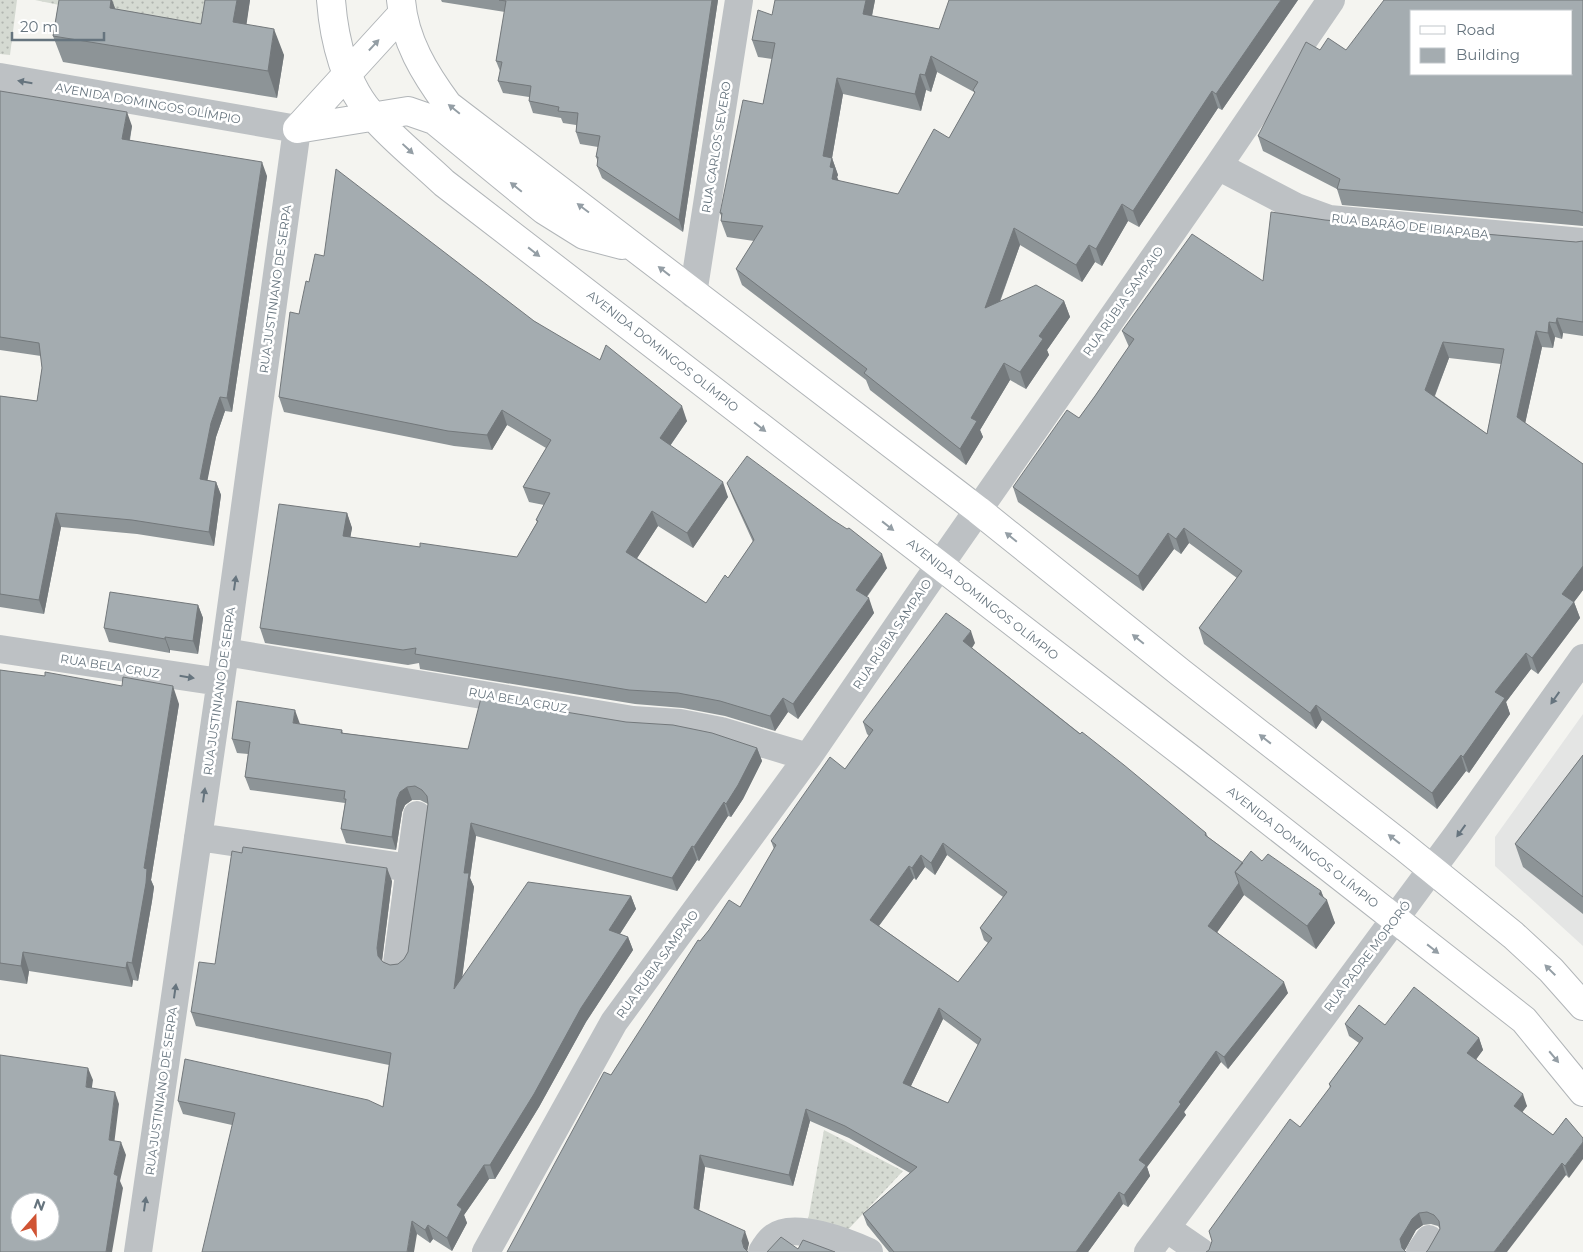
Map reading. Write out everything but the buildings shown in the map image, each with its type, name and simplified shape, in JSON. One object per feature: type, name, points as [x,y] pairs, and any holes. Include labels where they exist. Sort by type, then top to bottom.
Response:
[{"type":"main road","points":[[331,0],[334,28],[347,75],[373,116]]},
{"type":"main road","points":[[297,129],[347,75],[402,7]]},
{"type":"main road","points":[[402,7],[425,73],[448,105],[978,510],[1188,679],[1432,870],[1513,935],[1551,970],[1583,1006]]},
{"type":"main road","points":[[297,129],[408,111],[434,120],[544,210],[584,235],[635,248]]},
{"type":"main road","name":"AVENIDA DOMINGOS OLÍMPIO","points":[[373,116],[444,183],[1524,1020],[1583,1092]]},
{"type":"street","name":"RUA CARLOS SEVERO","points":[[693,294],[739,0]]},
{"type":"street","name":"RUA RÚBIA SAMPAIO","points":[[486,1252],[614,1022],[808,757],[1331,0]]},
{"type":"street","name":"AVENIDA DOMINGOS OLÍMPIO","points":[[0,77],[297,129]]},
{"type":"street","name":"RUA JUSTINIANO DE SERPA","points":[[138,1252],[225,652],[297,129]]},
{"type":"street","name":"RUA BARÃO DE IBIAPABA","points":[[1218,166],[1296,207],[1329,219],[1583,242]]},
{"type":"street","name":"RUA BELA CRUZ","points":[[0,649],[220,682]]},
{"type":"street","name":"RUA BELA CRUZ","points":[[225,652],[633,720],[680,723],[721,731],[808,757]]},
{"type":"street","name":"RUA PADRE MORORÓ","points":[[1148,1252],[1432,870],[1583,658]]},
{"type":"street","points":[[396,963],[416,815]]},
{"type":"street","points":[[198,837],[410,868]]},
{"type":"street","points":[[1166,1228],[1201,1252]]},
{"type":"street","points":[[762,1252],[775,1236],[798,1231],[844,1241],[869,1252]]},
{"type":"shaded area","points":[[0,0],[17,0],[10,55],[0,54]]},
{"type":"shaded area","points":[[35,0],[215,0],[210,36]]},
{"type":"shaded area","points":[[1583,714],[1583,946],[1495,866],[1495,837]]},
{"type":"shaded area","points":[[824,1130],[903,1171],[843,1235],[808,1220]]}]
